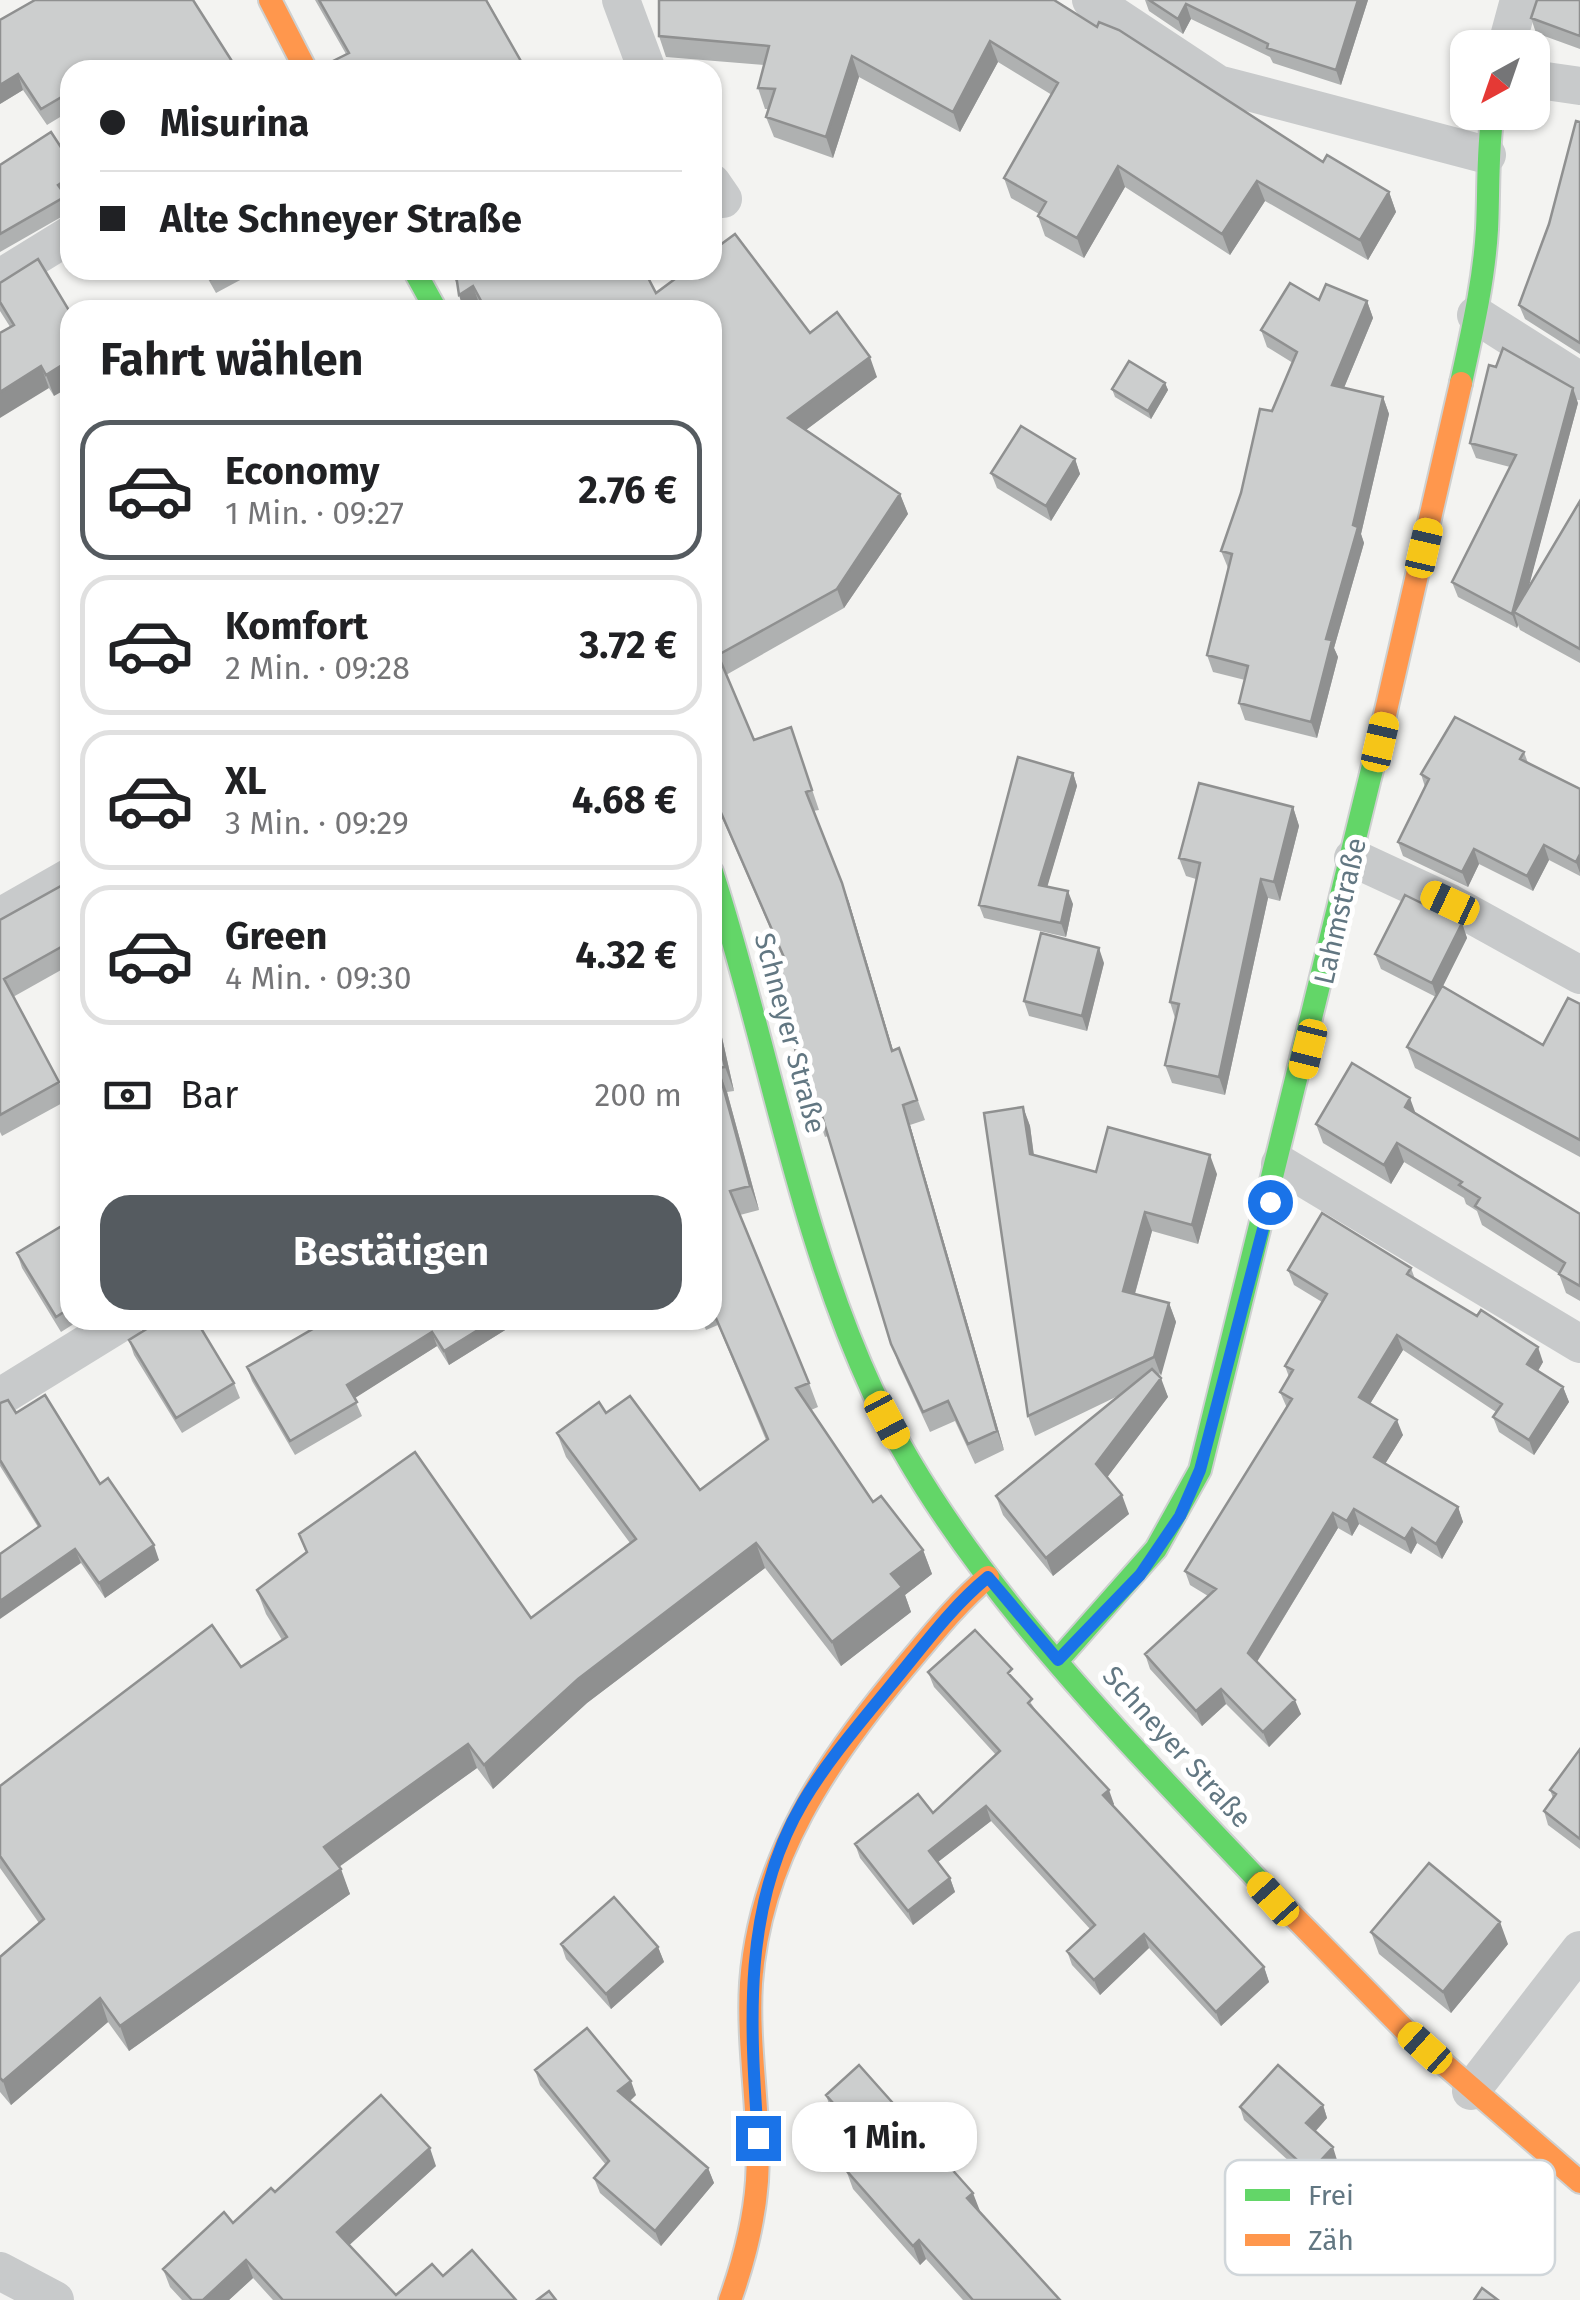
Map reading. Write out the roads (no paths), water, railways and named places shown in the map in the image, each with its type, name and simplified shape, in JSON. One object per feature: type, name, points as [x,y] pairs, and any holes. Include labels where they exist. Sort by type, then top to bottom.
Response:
[{"type":"street","points":[[270,0],[301,60]]},
{"type":"street","points":[[621,0],[643,60]]},
{"type":"street","points":[[1090,0],[1218,84],[1486,156]]},
{"type":"street","points":[[1511,30],[1519,0]]},
{"type":"street","points":[[1550,82],[1580,86]]},
{"type":"street","name":"Lahmstraße","points":[[1058,1660],[1140,1575],[1180,1516],[1200,1470],[1280,1164],[1476,315],[1487,229],[1486,156],[1490,130]]},
{"type":"street","points":[[0,278],[60,241]]},
{"type":"street","points":[[1476,315],[1580,381]]},
{"type":"street","points":[[1353,858],[1450,903],[1580,975]]},
{"type":"street","points":[[0,917],[60,883]]},
{"type":"street","name":"Schneyer Straße","points":[[722,941],[727,976],[866,1377],[928,1492],[988,1577],[1058,1660],[1273,1899],[1471,2091],[1554,2160]]},
{"type":"street","points":[[1280,1164],[1580,1344]]},
{"type":"street","points":[[0,1398],[109,1330]]},
{"type":"street","points":[[730,2300],[755,2226],[761,2174],[752,1984],[757,1927],[776,1860],[801,1804],[834,1755],[963,1598],[988,1577]]},
{"type":"street","points":[[1471,2091],[1580,1950]]},
{"type":"street","name":"Schneyer Straße","points":[[1555,2161],[1580,2182]]},
{"type":"street","points":[[0,2271],[55,2300]]}]
